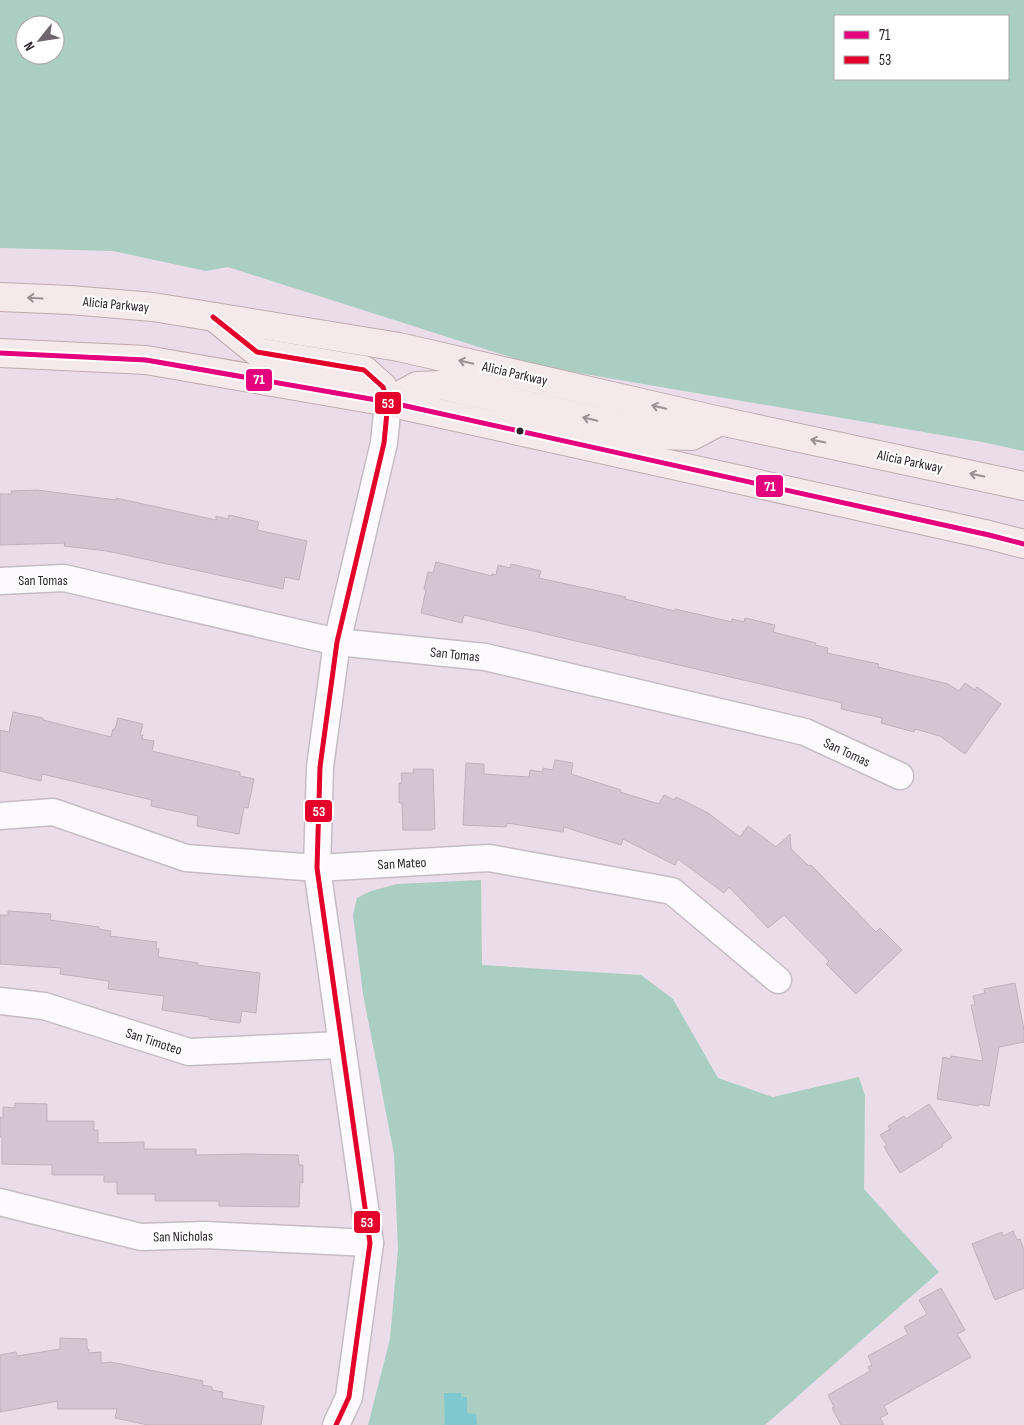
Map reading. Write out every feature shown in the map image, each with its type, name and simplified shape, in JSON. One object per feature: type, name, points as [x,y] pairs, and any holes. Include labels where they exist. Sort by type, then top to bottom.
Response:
[{"type":"main road","name":"Alicia Parkway","points":[[0,297],[70,300],[152,307],[399,347],[720,421],[1024,486]]},
{"type":"main road","points":[[213,316],[257,352],[364,370],[383,387],[388,402]]},
{"type":"main road","points":[[0,353],[146,360],[388,402],[1024,544]]},
{"type":"main road","points":[[388,402],[417,386],[440,385],[657,435],[692,436],[720,421]]},
{"type":"street","points":[[336,1425],[349,1398],[370,1243],[317,868],[320,767],[337,642],[384,443],[388,402]]},
{"type":"street","name":"San Tomas","points":[[0,581],[64,578],[337,642],[486,657],[805,732],[900,776]]},
{"type":"street","name":"San Mateo","points":[[0,816],[53,812],[186,858],[317,868],[488,858],[672,891],[778,980]]},
{"type":"street","name":"San Timoteo","points":[[0,1001],[44,1006],[190,1052],[341,1045]]},
{"type":"street","name":"San Nicholas","points":[[0,1202],[142,1237],[205,1235],[370,1243]]},
{"type":"green space","points":[[0,0],[1024,0],[1024,451],[982,442],[538,366],[228,267],[206,271],[113,251],[0,248]]},
{"type":"green space","points":[[481,880],[482,965],[641,975],[673,999],[718,1078],[773,1097],[859,1077],[865,1096],[864,1189],[939,1272],[765,1425],[368,1425],[390,1339],[398,1249],[394,1154],[363,994],[353,915],[357,898],[371,891],[397,884]]},
{"type":"water","points":[[444,1393],[461,1393],[461,1397],[467,1397],[467,1413],[476,1414],[477,1425],[445,1425]]},
{"type":"building","points":[[37,490],[116,500],[116,498],[216,520],[216,516],[228,519],[229,515],[259,522],[257,530],[307,541],[299,580],[285,577],[283,589],[107,551],[64,546],[65,543],[0,545],[0,494],[12,494],[11,491]]},
{"type":"building","points":[[436,562],[492,576],[492,574],[496,575],[498,565],[510,568],[511,564],[541,571],[539,578],[626,597],[625,599],[675,611],[675,609],[732,622],[732,619],[744,622],[745,618],[775,625],[773,632],[816,643],[815,645],[828,648],[827,653],[879,664],[878,667],[948,684],[959,691],[965,683],[975,690],[977,687],[1001,704],[965,754],[940,736],[915,729],[914,732],[881,723],[882,718],[841,709],[842,703],[464,615],[462,623],[421,613],[428,572],[433,573]]},
{"type":"building","points":[[13,712],[43,718],[43,720],[111,737],[118,718],[143,724],[140,735],[143,735],[142,739],[154,741],[152,751],[240,772],[240,776],[254,779],[248,808],[244,807],[239,834],[197,826],[198,816],[151,806],[152,800],[42,774],[41,781],[0,771],[0,730],[9,732]]},
{"type":"building","points":[[555,760],[573,763],[571,774],[659,804],[664,795],[674,800],[676,797],[708,813],[740,837],[748,826],[776,847],[790,834],[791,849],[809,866],[811,865],[876,932],[880,928],[902,950],[856,994],[826,964],[829,961],[784,915],[768,928],[729,887],[724,893],[678,859],[675,865],[623,839],[621,845],[564,827],[563,832],[507,823],[506,827],[463,825],[466,763],[484,764],[484,774],[529,777],[530,770],[542,772],[543,768],[553,770]]},
{"type":"building","points":[[413,769],[433,769],[435,829],[403,830],[402,803],[399,803],[399,783],[402,783],[401,773],[414,773]]},
{"type":"building","points":[[8,911],[51,914],[50,920],[99,927],[99,929],[111,931],[110,936],[157,942],[156,948],[159,949],[158,957],[198,963],[197,965],[260,973],[256,1013],[242,1011],[240,1023],[209,1019],[209,1017],[162,1010],[164,996],[108,989],[109,981],[60,974],[61,968],[0,964],[0,915],[8,915]]},
{"type":"building","points":[[1015,983],[1024,1030],[1024,1042],[999,1047],[989,1106],[937,1099],[943,1057],[950,1059],[951,1056],[983,1061],[971,1005],[975,1005],[973,996],[985,993],[984,989]]},
{"type":"building","points":[[15,1103],[47,1104],[47,1121],[94,1121],[94,1130],[98,1130],[98,1143],[144,1142],[144,1149],[196,1149],[196,1155],[298,1155],[299,1165],[303,1165],[303,1183],[300,1182],[299,1207],[219,1206],[219,1201],[155,1201],[155,1194],[117,1194],[117,1182],[104,1182],[104,1175],[52,1175],[52,1165],[2,1164],[0,1117],[3,1118],[3,1107],[15,1108]]},
{"type":"building","points":[[929,1104],[952,1138],[942,1144],[943,1146],[900,1173],[884,1147],[887,1145],[880,1135],[890,1129],[888,1126],[904,1116],[906,1119]]},
{"type":"building","points":[[1013,1231],[1017,1240],[1020,1239],[1024,1250],[1024,1288],[995,1300],[972,1244],[1002,1232],[1003,1236]]},
{"type":"building","points":[[941,1288],[965,1330],[957,1334],[971,1357],[884,1406],[888,1414],[880,1418],[884,1425],[841,1425],[828,1395],[870,1371],[868,1367],[872,1365],[868,1356],[908,1334],[904,1327],[927,1314],[919,1300]]},
{"type":"building","points":[[60,1338],[87,1339],[89,1353],[101,1352],[101,1363],[111,1362],[203,1381],[202,1385],[212,1387],[212,1390],[223,1392],[222,1398],[264,1406],[261,1425],[148,1425],[115,1418],[117,1409],[57,1409],[58,1401],[0,1412],[0,1355],[16,1352],[17,1356],[60,1349]]},
{"type":"transit line","name":"53","points":[[213,317],[257,352],[364,370],[383,387],[388,402],[384,443],[337,642],[320,767],[317,868],[370,1243],[349,1397],[336,1425]]},
{"type":"transit line","name":"71","points":[[0,353],[146,360],[388,402],[1024,544]]}]
